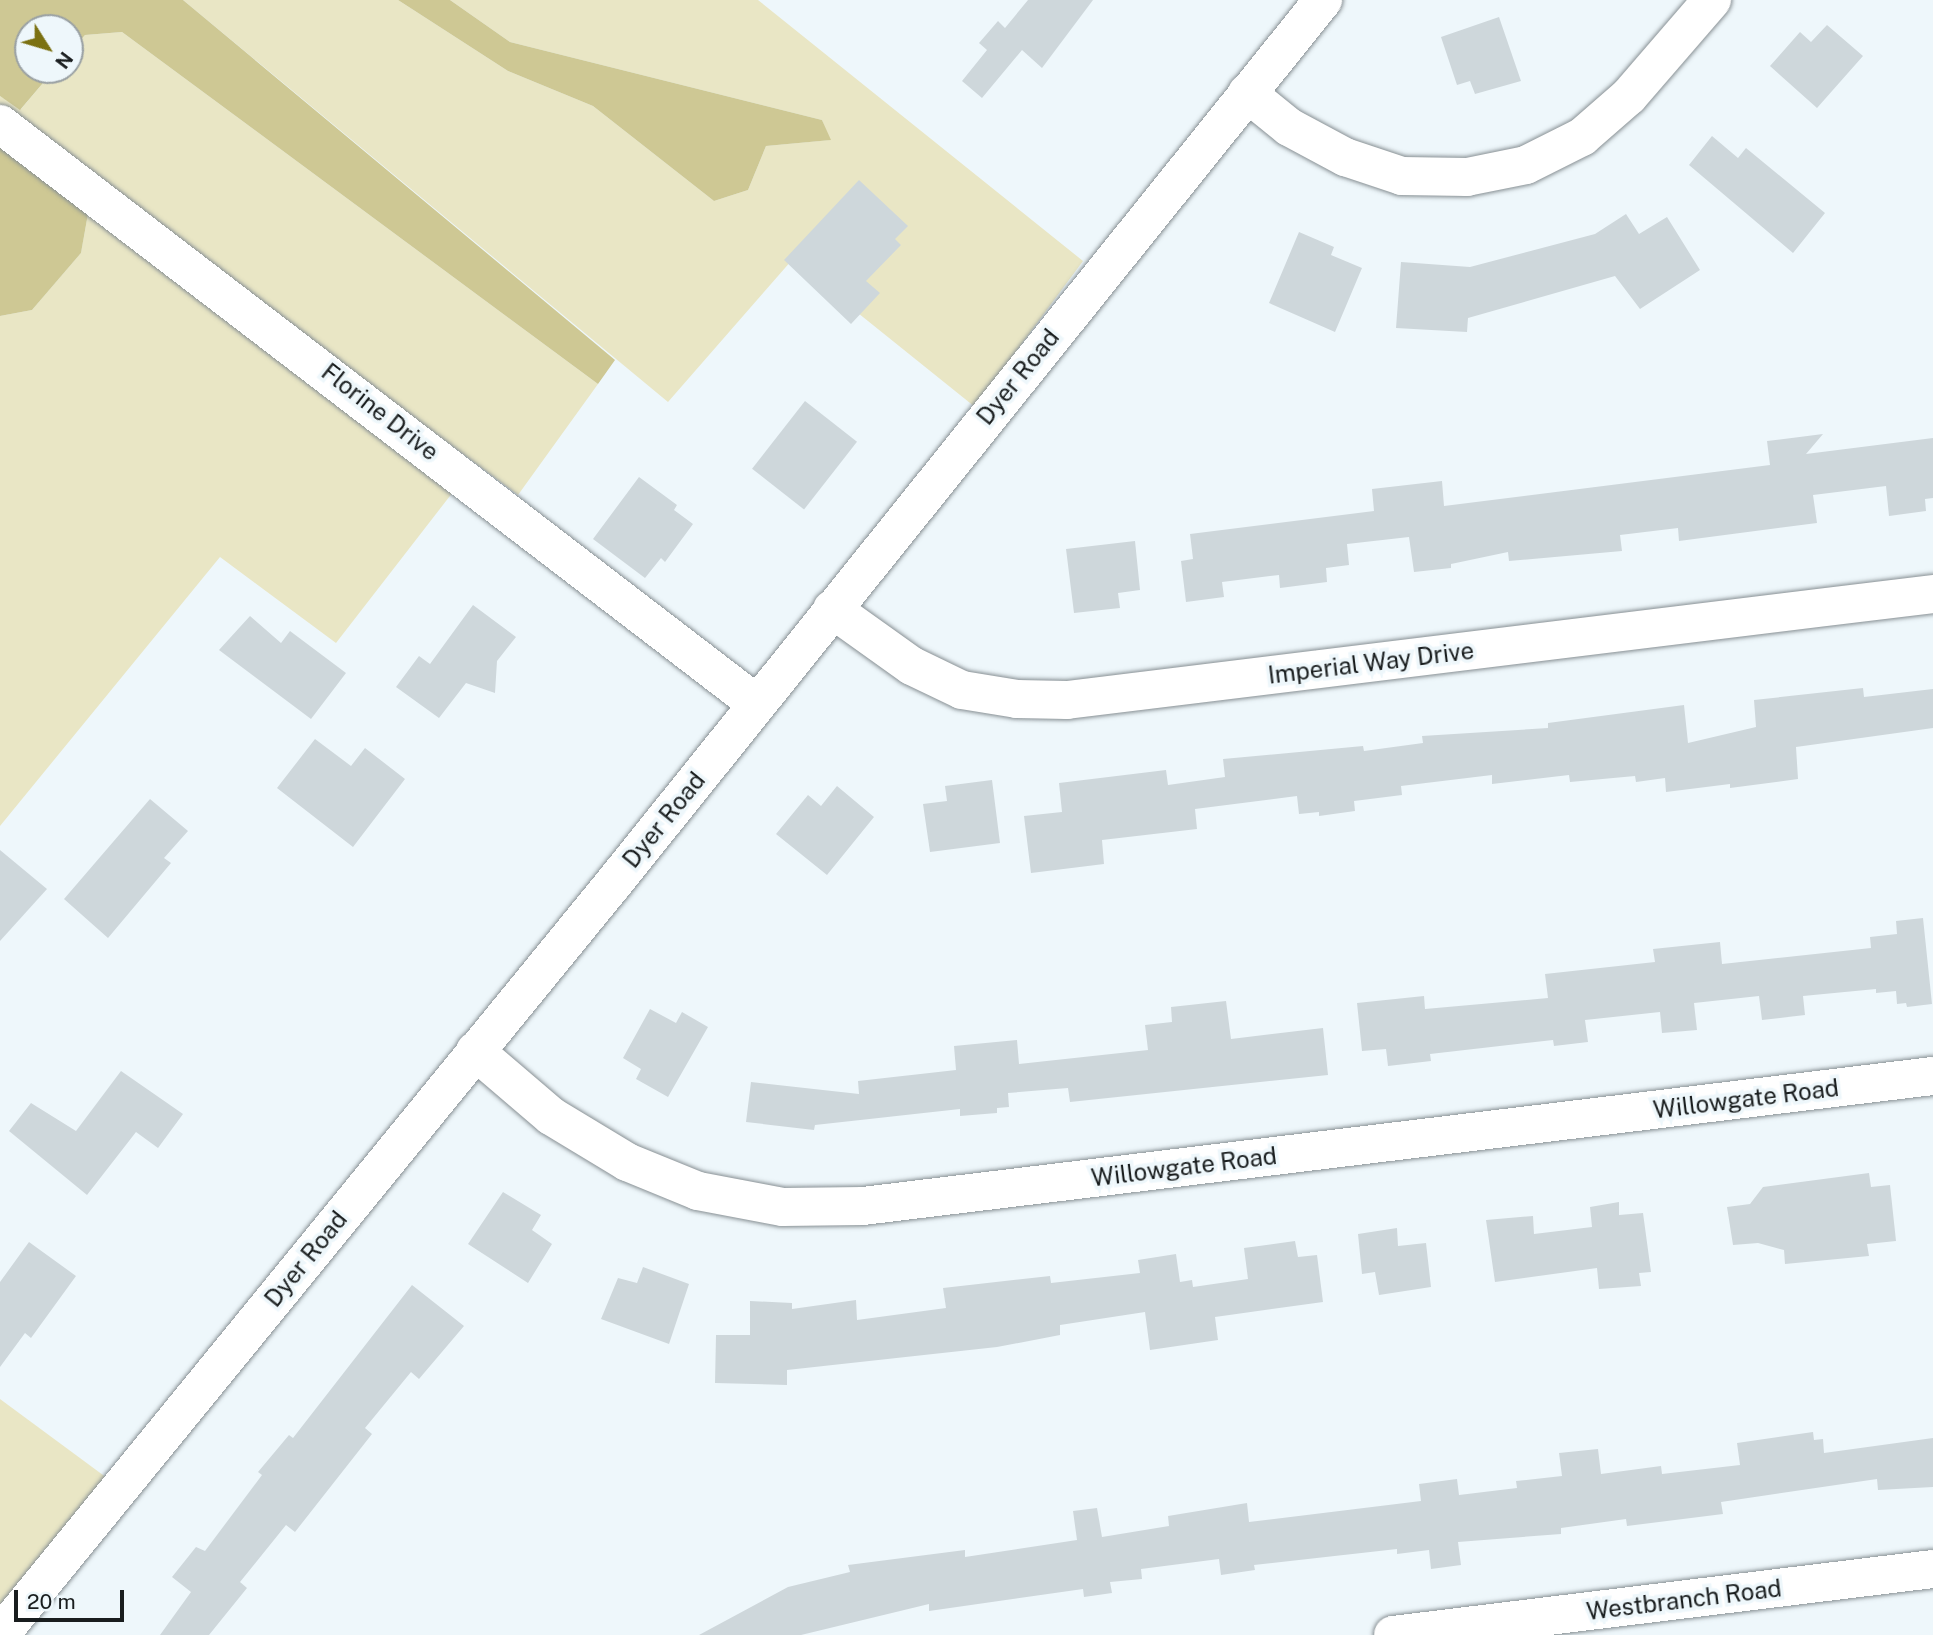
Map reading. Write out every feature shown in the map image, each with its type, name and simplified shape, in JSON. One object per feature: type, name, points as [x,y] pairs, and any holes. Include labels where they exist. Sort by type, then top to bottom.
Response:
[{"type":"street","name":"Dyer Road","points":[[0,1635],[757,704],[1323,0]]},
{"type":"street","points":[[1247,93],[1289,127],[1346,157],[1402,176],[1479,175],[1526,165],[1582,136],[1629,96],[1712,0]]},
{"type":"street","name":"Florine Drive","points":[[0,124],[757,704]]},
{"type":"street","name":"Imperial Way Drive","points":[[832,609],[912,666],[962,690],[1017,699],[1067,700],[1933,594]]},
{"type":"street","name":"Willowgate Road","points":[[475,1051],[551,1116],[627,1162],[698,1191],[783,1207],[863,1206],[1933,1076]]},
{"type":"street","name":"Westbranch Road","points":[[1393,1635],[1517,1628],[1933,1569]]},
{"type":"shaded area","points":[[0,0],[183,0],[615,360],[598,384],[122,32],[84,36],[84,14],[14,14],[14,84],[42,84],[20,110],[0,96]]},
{"type":"shaded area","points":[[183,0],[398,0],[508,71],[593,106],[714,201],[748,190],[766,146],[830,140],[822,120],[510,42],[450,0],[758,0],[1083,261],[975,407],[792,260],[668,402]]},
{"type":"shaded area","points":[[398,0],[450,0],[510,42],[822,120],[831,140],[766,146],[748,190],[714,201],[593,106],[508,71]]},
{"type":"shaded area","points":[[122,32],[598,384],[518,495],[0,110],[0,96],[21,109],[42,84],[84,84],[85,35]]},
{"type":"shaded area","points":[[0,145],[89,208],[81,253],[32,310],[0,316]]},
{"type":"shaded area","points":[[89,208],[453,492],[336,643],[220,557],[0,826],[0,316],[32,310],[81,253]]},
{"type":"shaded area","points":[[0,1399],[107,1478],[0,1608]]},
{"type":"building","points":[[1028,0],[1093,0],[1042,68],[1022,50],[982,98],[962,81],[987,50],[979,43],[998,21],[1005,28]]},
{"type":"building","points":[[1499,17],[1521,81],[1475,94],[1470,81],[1457,85],[1441,37]]},
{"type":"building","points":[[1827,25],[1863,56],[1817,108],[1770,66],[1800,32],[1811,42]]},
{"type":"building","points":[[1712,136],[1738,158],[1746,148],[1825,213],[1793,253],[1689,165]]},
{"type":"building","points":[[859,180],[908,226],[895,239],[901,245],[866,281],[880,293],[851,324],[784,260]]},
{"type":"building","points":[[1626,214],[1639,234],[1667,217],[1700,270],[1640,309],[1615,276],[1468,318],[1467,332],[1396,328],[1401,262],[1470,267],[1595,234]]},
{"type":"building","points":[[1299,232],[1334,247],[1331,255],[1362,268],[1335,332],[1269,303]]},
{"type":"building","points":[[805,401],[857,442],[804,509],[752,469]]},
{"type":"building","points":[[1823,434],[1806,454],[1933,438],[1933,498],[1925,499],[1926,511],[1889,516],[1886,486],[1813,495],[1817,523],[1679,541],[1678,528],[1620,535],[1622,551],[1509,561],[1508,552],[1451,564],[1451,568],[1414,572],[1409,537],[1347,544],[1349,565],[1326,568],[1327,582],[1280,588],[1279,575],[1222,582],[1224,597],[1186,602],[1181,561],[1193,559],[1190,534],[1374,511],[1372,489],[1442,481],[1444,506],[1770,465],[1767,441]]},
{"type":"building","points":[[639,477],[677,505],[674,510],[693,524],[665,562],[661,558],[645,578],[593,539]]},
{"type":"building","points":[[1135,541],[1140,590],[1118,593],[1120,608],[1074,613],[1066,549]]},
{"type":"building","points":[[473,605],[516,637],[497,661],[495,693],[466,683],[439,718],[396,687],[419,656],[430,664]]},
{"type":"building","points":[[250,616],[281,643],[290,631],[346,673],[311,719],[219,650]]},
{"type":"building","points":[[1863,688],[1864,697],[1933,689],[1933,728],[1796,747],[1798,779],[1730,788],[1730,784],[1666,792],[1665,778],[1636,782],[1635,776],[1570,782],[1569,775],[1492,784],[1492,775],[1401,786],[1402,795],[1354,801],[1355,811],[1319,816],[1319,812],[1299,814],[1297,796],[1195,809],[1197,829],[1102,840],[1104,864],[1031,873],[1024,816],[1062,812],[1059,783],[1166,770],[1168,785],[1225,777],[1223,759],[1363,746],[1364,751],[1423,743],[1422,736],[1548,728],[1548,723],[1684,705],[1688,743],[1756,727],[1754,700]]},
{"type":"building","points":[[315,739],[351,766],[365,748],[405,779],[353,847],[277,788]]},
{"type":"building","points":[[992,780],[1000,843],[930,852],[923,804],[947,801],[945,786]]},
{"type":"building","points":[[837,786],[874,817],[827,875],[776,834],[808,795],[821,806]]},
{"type":"building","points":[[150,799],[188,831],[164,858],[171,863],[108,938],[64,899]]},
{"type":"building","points":[[0,850],[47,889],[0,941]]},
{"type":"building","points":[[1923,918],[1932,1004],[1907,1007],[1906,1003],[1897,1004],[1896,991],[1876,993],[1876,989],[1803,996],[1805,1015],[1762,1020],[1759,996],[1694,1003],[1697,1030],[1662,1033],[1660,1012],[1585,1020],[1588,1042],[1554,1046],[1553,1040],[1430,1054],[1431,1061],[1388,1066],[1386,1049],[1362,1051],[1357,1003],[1424,996],[1425,1009],[1548,998],[1545,974],[1655,962],[1653,949],[1720,942],[1722,964],[1871,948],[1870,937],[1897,934],[1896,921]]},
{"type":"building","points":[[1226,1001],[1231,1039],[1323,1028],[1328,1075],[1070,1102],[1068,1088],[1008,1093],[1009,1107],[997,1108],[997,1113],[960,1116],[960,1109],[815,1125],[814,1130],[746,1122],[751,1082],[859,1094],[858,1081],[956,1070],[954,1046],[1017,1040],[1019,1064],[1148,1050],[1145,1025],[1172,1022],[1171,1007]]},
{"type":"building","points":[[650,1009],[676,1023],[682,1012],[708,1027],[668,1097],[636,1079],[641,1069],[623,1058]]},
{"type":"building","points":[[121,1071],[183,1114],[158,1148],[136,1132],[87,1195],[9,1131],[31,1103],[76,1131]]},
{"type":"building","points":[[1869,1173],[1871,1187],[1890,1185],[1896,1241],[1867,1244],[1869,1256],[1785,1264],[1784,1250],[1758,1243],[1733,1245],[1727,1207],[1750,1204],[1763,1187]]},
{"type":"building","points":[[503,1192],[541,1215],[532,1230],[552,1244],[528,1283],[468,1244]]},
{"type":"building","points":[[1619,1202],[1619,1215],[1643,1213],[1651,1272],[1639,1273],[1641,1286],[1599,1289],[1597,1268],[1495,1282],[1486,1220],[1533,1216],[1534,1234],[1592,1227],[1590,1207]]},
{"type":"building","points":[[1397,1228],[1398,1246],[1426,1243],[1431,1287],[1379,1295],[1375,1272],[1362,1274],[1358,1234]]},
{"type":"building","points":[[1295,1241],[1298,1257],[1317,1255],[1323,1302],[1215,1317],[1218,1340],[1150,1350],[1145,1312],[1060,1325],[1060,1335],[997,1347],[787,1370],[787,1385],[715,1383],[716,1335],[750,1335],[750,1301],[792,1303],[792,1309],[856,1300],[857,1320],[946,1308],[943,1288],[1050,1276],[1051,1283],[1140,1273],[1138,1260],[1176,1254],[1180,1282],[1192,1280],[1193,1287],[1248,1279],[1244,1248]]},
{"type":"building","points":[[29,1242],[76,1276],[31,1338],[25,1333],[0,1367],[0,1282]]},
{"type":"building","points":[[643,1267],[689,1284],[669,1344],[601,1319],[618,1278],[637,1283]]},
{"type":"building","points":[[412,1285],[464,1326],[419,1379],[411,1372],[365,1428],[372,1434],[295,1532],[286,1525],[240,1582],[247,1588],[209,1635],[160,1635],[191,1592],[172,1577],[196,1547],[205,1551],[262,1475],[258,1472],[289,1435],[293,1438]]},
{"type":"building","points":[[1813,1432],[1814,1440],[1823,1439],[1824,1453],[1933,1438],[1933,1487],[1878,1490],[1877,1479],[1721,1502],[1723,1514],[1627,1526],[1626,1519],[1561,1528],[1561,1534],[1458,1542],[1461,1565],[1431,1569],[1429,1550],[1397,1554],[1397,1549],[1254,1565],[1255,1570],[1221,1575],[1219,1559],[1141,1569],[1142,1579],[1110,1582],[1112,1593],[1084,1597],[1083,1589],[929,1611],[929,1604],[801,1635],[699,1635],[788,1587],[850,1572],[848,1565],[965,1550],[965,1557],[1077,1540],[1073,1511],[1097,1508],[1102,1537],[1169,1526],[1168,1516],[1247,1503],[1249,1522],[1421,1501],[1419,1484],[1457,1479],[1459,1495],[1517,1488],[1516,1481],[1562,1476],[1559,1453],[1598,1449],[1601,1474],[1661,1466],[1662,1474],[1740,1465],[1737,1443]]}]
